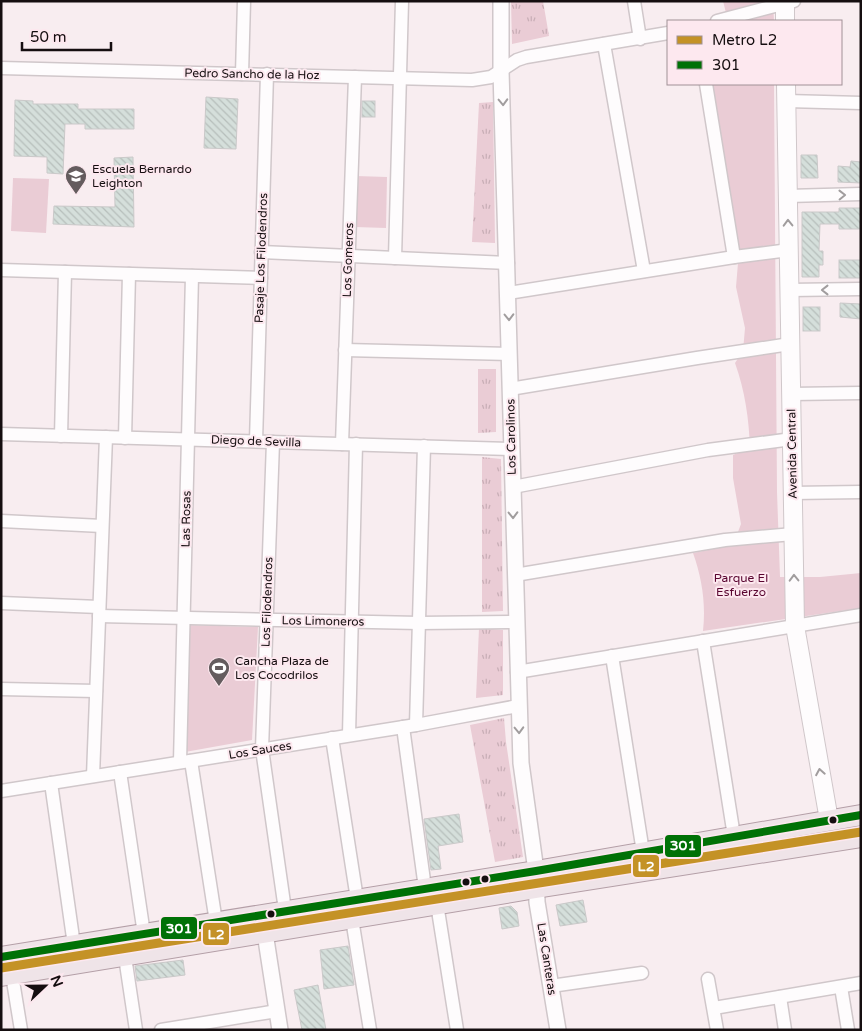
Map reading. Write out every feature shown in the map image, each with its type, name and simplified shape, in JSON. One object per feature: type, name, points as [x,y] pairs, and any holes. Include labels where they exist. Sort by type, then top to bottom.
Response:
[{"type":"main road","name":"Avenida Central","points":[[786,85],[794,626],[829,820]]},
{"type":"main road","points":[[7,976],[438,904],[643,852],[861,815]]},
{"type":"main road","points":[[816,844],[826,832],[829,820]]},
{"type":"main road","points":[[1,957],[425,888],[536,879],[861,837]]},
{"type":"street","points":[[242,74],[244,1]]},
{"type":"street","points":[[395,258],[402,1]]},
{"type":"street","name":"Los Carolinos","points":[[501,1],[518,706],[521,763],[536,879]]},
{"type":"street","points":[[634,1],[640,39]]},
{"type":"street","points":[[722,20],[788,7]]},
{"type":"street","name":"Pedro Sancho de la Hoz","points":[[1,68],[472,80],[491,77],[502,72],[517,60],[526,57],[667,33]]},
{"type":"street","points":[[604,44],[644,271]]},
{"type":"street","name":"Pasaje Los Filodendros","points":[[256,441],[266,74]]},
{"type":"street","name":"Los Gomeros","points":[[342,444],[355,77]]},
{"type":"street","points":[[706,85],[734,257]]},
{"type":"street","points":[[786,102],[861,103]]},
{"type":"street","points":[[788,196],[861,194]]},
{"type":"street","points":[[508,293],[789,250]]},
{"type":"street","points":[[261,252],[508,263]]},
{"type":"street","points":[[1,270],[261,278]]},
{"type":"street","points":[[61,436],[65,272]]},
{"type":"street","points":[[125,438],[129,274]]},
{"type":"street","name":"Las Rosas","points":[[192,276],[184,618],[186,761],[216,922]]},
{"type":"street","points":[[789,290],[861,289]]},
{"type":"street","points":[[510,389],[790,344]]},
{"type":"street","points":[[345,350],[510,354]]},
{"type":"street","points":[[791,394],[861,393]]},
{"type":"street","name":"Diego de Sevilla","points":[[1,434],[512,449]]},
{"type":"street","points":[[93,776],[106,437]]},
{"type":"street","points":[[512,487],[708,450],[792,439]]},
{"type":"street","name":"Los Filodendros","points":[[273,442],[262,749],[285,910]]},
{"type":"street","points":[[349,735],[356,444]]},
{"type":"street","points":[[424,446],[419,623],[409,726],[425,888]]},
{"type":"street","points":[[792,493],[861,492]]},
{"type":"street","points":[[1,521],[102,526]]},
{"type":"street","points":[[515,575],[725,540],[793,534]]},
{"type":"street","name":"Los Limoneros","points":[[1,603],[184,618],[419,623],[516,622]]},
{"type":"street","points":[[517,672],[861,616]]},
{"type":"street","points":[[703,641],[734,836]]},
{"type":"street","points":[[612,656],[643,852]]},
{"type":"street","points":[[1,689],[96,691]]},
{"type":"street","name":"Los Sauces","points":[[1,791],[409,726],[518,706]]},
{"type":"street","points":[[332,738],[357,899]]},
{"type":"street","points":[[120,772],[144,934]]},
{"type":"street","points":[[51,783],[74,945]]},
{"type":"street","name":"Las Canteras","points":[[536,879],[558,1030]]},
{"type":"street","points":[[438,904],[457,1030]]},
{"type":"street","points":[[352,919],[370,1030]]},
{"type":"street","points":[[265,933],[280,1030]]},
{"type":"street","points":[[125,957],[136,1030]]},
{"type":"street","points":[[551,986],[642,973]]},
{"type":"street","points":[[7,976],[21,1030]]},
{"type":"street","points":[[708,979],[717,1030]]},
{"type":"street","points":[[714,1008],[861,984]]},
{"type":"street","points":[[841,987],[848,1030]]},
{"type":"street","points":[[780,997],[785,1030]]},
{"type":"street","points":[[161,1030],[207,1026],[277,1011]]},
{"type":"green space","points":[[511,1],[543,1],[549,36],[512,44]]},
{"type":"green space","points":[[723,1],[773,1],[774,20],[728,20]]},
{"type":"green space","name":"Parque El Esfuerzo","points":[[711,85],[774,85],[777,492],[780,577],[820,577],[861,573],[861,608],[703,631],[702,591],[693,553],[733,545],[741,524],[733,478],[733,455],[750,448],[746,405],[735,363],[743,351],[745,328],[736,287],[738,263]]},
{"type":"green space","points":[[493,102],[495,243],[472,242],[479,103]]},
{"type":"green space","points":[[356,176],[387,177],[386,228],[355,227]]},
{"type":"green space","points":[[13,178],[49,179],[46,233],[11,231]]},
{"type":"green space","points":[[478,369],[496,369],[496,432],[478,433]]},
{"type":"green space","points":[[482,457],[501,459],[503,611],[482,612]]},
{"type":"green space","points":[[184,625],[258,627],[252,740],[185,752]]},
{"type":"green space","points":[[479,628],[503,630],[503,695],[476,698]]},
{"type":"green space","points":[[504,718],[523,857],[495,862],[470,725]]},
{"type":"building","points":[[206,97],[238,99],[236,149],[204,148]]},
{"type":"building","points":[[15,100],[33,101],[33,104],[78,104],[78,109],[134,109],[134,129],[85,129],[85,124],[65,124],[63,174],[47,173],[47,157],[14,156]]},
{"type":"building","points":[[362,101],[375,101],[375,117],[362,117]]},
{"type":"building","points":[[801,155],[817,155],[818,178],[801,178]]},
{"type":"building","points":[[133,157],[134,227],[53,224],[54,206],[115,207],[114,158]]},
{"type":"building","points":[[851,161],[861,162],[861,183],[838,182],[838,166],[850,167]]},
{"type":"building","points":[[839,208],[861,208],[861,229],[839,229],[839,224],[820,224],[819,251],[823,251],[823,265],[819,265],[819,277],[802,277],[802,212],[839,212]]},
{"type":"building","points":[[839,260],[861,260],[861,278],[839,278]]},
{"type":"building","points":[[840,303],[861,304],[861,319],[840,317]]},
{"type":"building","points":[[803,307],[820,307],[820,331],[803,331]]},
{"type":"building","points":[[459,814],[463,842],[438,846],[441,869],[431,870],[424,819]]},
{"type":"building","points":[[583,900],[587,922],[560,926],[556,905]]},
{"type":"building","points":[[511,906],[517,912],[519,926],[502,929],[499,908]]},
{"type":"building","points":[[348,946],[354,985],[324,989],[320,950]]},
{"type":"building","points":[[183,960],[185,975],[137,981],[135,966]]},
{"type":"building","points":[[318,985],[326,1030],[302,1030],[294,990]]},
{"type":"metro line","name":"L2","points":[[1,968],[861,832]]},
{"type":"transit line","name":"301","points":[[1,957],[536,871],[861,815]]},
{"type":"place","name":"Escuela Bernardo Leighton","points":[[76,195]]},
{"type":"place","name":"Cancha Plaza de Los Cocodrilos","points":[[219,687]]}]
